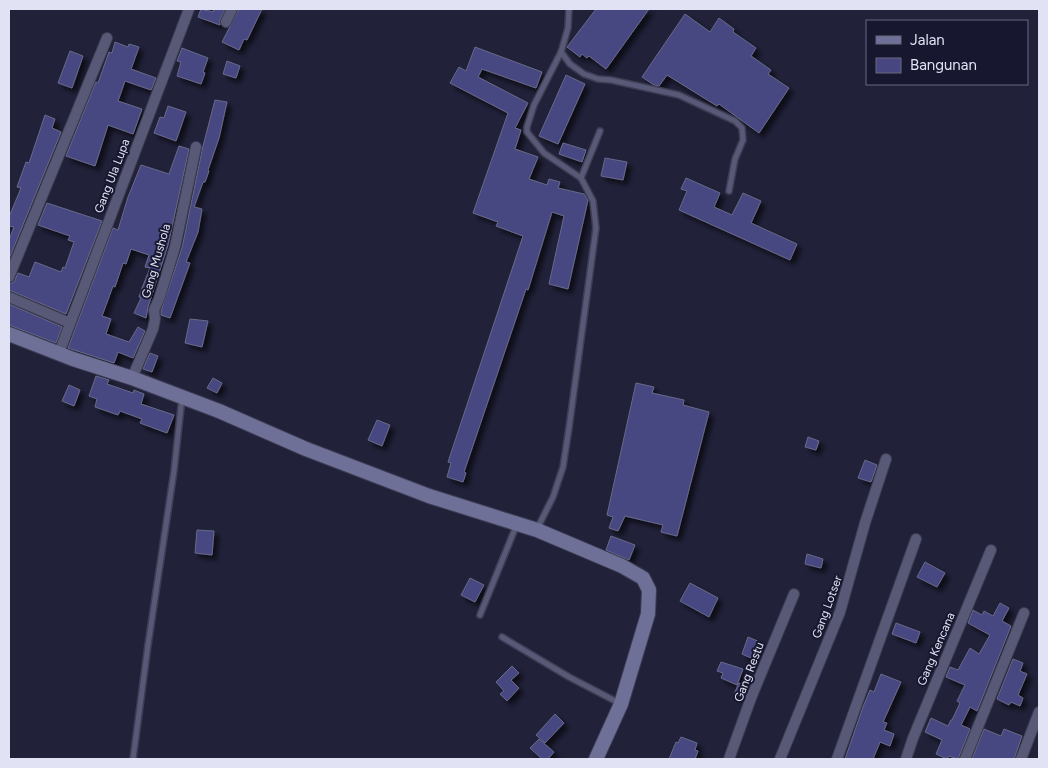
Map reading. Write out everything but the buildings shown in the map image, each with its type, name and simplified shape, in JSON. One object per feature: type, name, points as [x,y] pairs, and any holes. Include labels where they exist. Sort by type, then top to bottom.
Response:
[{"type":"main road","points":[[9,334],[219,411],[306,449],[402,486],[536,530],[622,566],[639,576],[646,582],[650,594],[648,614],[621,704],[596,759]]},
{"type":"street","name":"Gang Ula Lupa","points":[[59,353],[189,9]]},
{"type":"street","points":[[226,22],[232,9]]},
{"type":"street","points":[[9,278],[107,38]]},
{"type":"street","name":"Gang Mushola","points":[[132,378],[153,329],[154,310],[175,247],[196,147]]},
{"type":"street","points":[[9,297],[70,323]]},
{"type":"street","name":"Gang Lotser","points":[[780,759],[840,612],[865,523],[886,459]]},
{"type":"street","points":[[837,759],[916,539]]},
{"type":"street","name":"Gang Kencana","points":[[906,759],[991,550]]},
{"type":"street","name":"Gang Restu","points":[[729,759],[751,698],[794,594]]},
{"type":"street","points":[[965,759],[1024,613]]},
{"type":"street","points":[[1022,759],[1039,712]]},
{"type":"lane","points":[[536,530],[553,497],[563,466],[570,428],[596,228],[593,201],[582,178],[544,153],[527,132],[534,105],[562,52],[570,17],[569,9]]},
{"type":"lane","points":[[562,52],[570,64],[584,74],[598,79],[611,80],[679,95],[735,121],[742,128],[743,140],[735,159],[729,191]]},
{"type":"lane","points":[[582,178],[600,131]]},
{"type":"lane","points":[[133,759],[174,471],[182,398]]},
{"type":"lane","points":[[480,615],[517,524]]},
{"type":"lane","points":[[502,637],[569,677],[621,704]]}]
